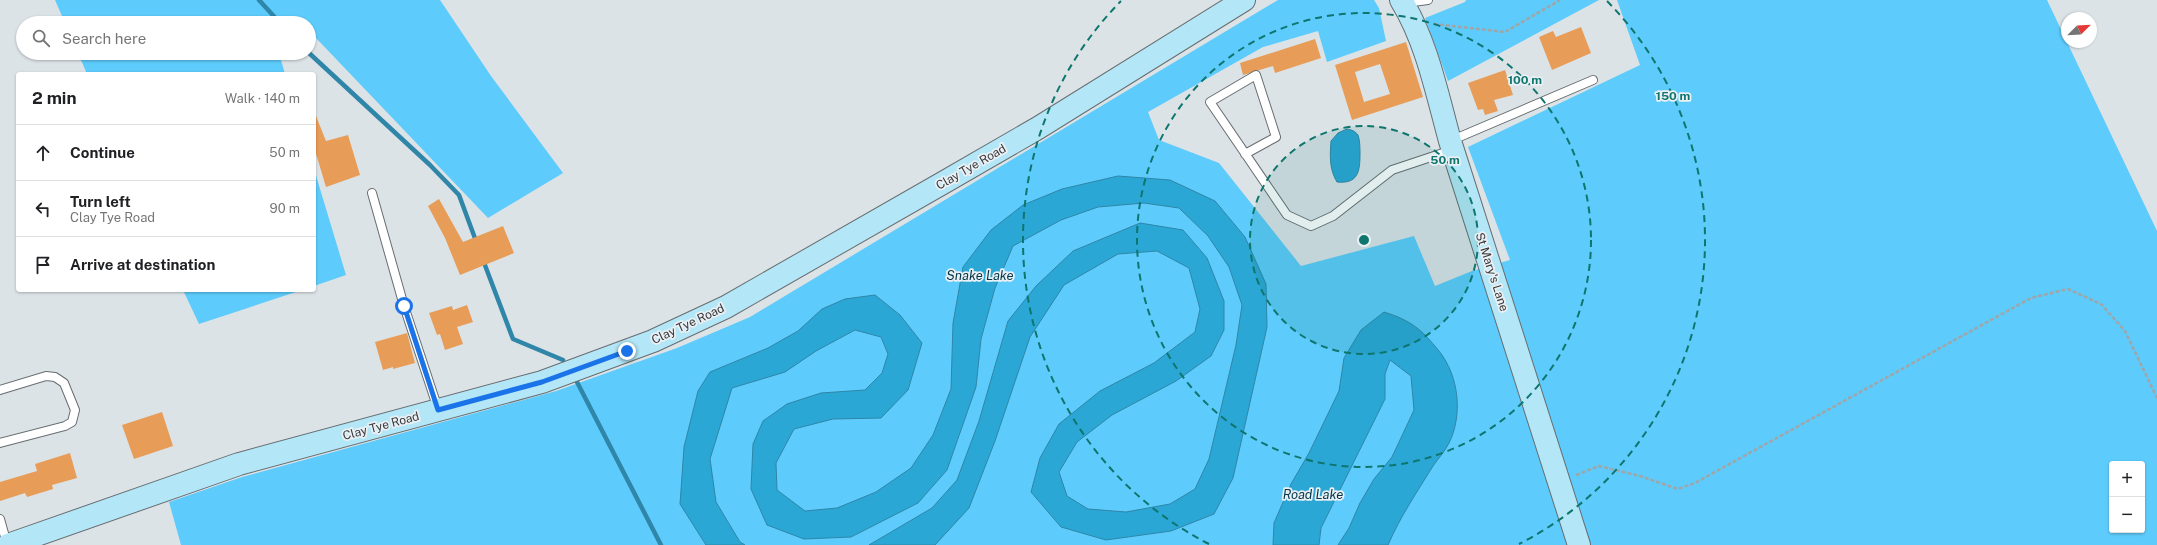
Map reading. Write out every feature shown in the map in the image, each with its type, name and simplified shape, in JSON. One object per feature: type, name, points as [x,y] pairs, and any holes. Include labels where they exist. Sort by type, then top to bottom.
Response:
[{"type":"main road","name":"Clay Tye Road","points":[[7,545],[239,464],[542,382],[665,336],[726,307],[1031,132],[1244,0]]},
{"type":"main road","name":"St Mary's Lane","points":[[1402,2],[1415,25],[1433,79],[1451,146],[1579,545]]},
{"type":"lane","points":[[1402,2],[1428,0]]},
{"type":"lane","points":[[1245,154],[1276,138],[1256,75],[1210,102],[1245,154],[1287,215],[1311,226],[1333,216],[1392,170],[1451,146],[1593,80]]},
{"type":"lane","points":[[372,193],[404,306],[438,410]]},
{"type":"lane","points":[[0,390],[46,376],[55,377],[64,383],[75,410],[72,422],[65,426],[0,443]]},
{"type":"lane","points":[[0,519],[7,545]]},
{"type":"path","points":[[1415,25],[1432,24],[1505,32],[1560,0]]},
{"type":"path","points":[[1559,482],[1599,466],[1640,476],[1678,489],[1695,483],[2031,298],[2068,289],[2101,304],[2125,331],[2157,398]]},
{"type":"shaded area","points":[[55,0],[440,0],[491,76],[563,173],[488,218],[316,38],[316,16],[62,16]]},
{"type":"shaded area","points":[[1278,0],[1374,0],[1379,8],[1386,41],[1327,62],[1318,31],[1263,47],[1148,112],[1159,140],[1219,163],[1301,266],[1414,236],[1435,286],[1472,271],[1510,260],[1468,147],[1640,65],[1617,0],[2047,0],[2061,29],[2061,48],[2070,48],[2157,231],[2157,545],[181,545],[169,502],[242,477],[556,391],[677,348],[750,317]]},
{"type":"shaded area","points":[[1466,0],[1599,0],[1448,81],[1425,18],[1465,2]]},
{"type":"shaded area","points":[[81,60],[281,60],[284,72],[86,72]]},
{"type":"shaded area","points":[[316,176],[346,275],[316,285]]},
{"type":"shaded area","points":[[184,292],[296,292],[199,324]]},
{"type":"water","points":[[1347,129],[1358,135],[1360,147],[1359,166],[1354,179],[1344,182],[1337,182],[1331,167],[1331,141],[1338,133]]},
{"type":"water","name":"Snake Lake","points":[[1118,176],[1170,180],[1215,201],[1245,237],[1266,284],[1267,327],[1233,478],[1214,514],[1171,531],[1106,540],[1061,527],[1031,492],[1040,458],[1059,424],[1100,391],[1154,363],[1195,332],[1200,309],[1189,268],[1157,251],[1118,254],[1064,285],[1030,337],[995,441],[969,508],[935,545],[869,545],[932,508],[957,480],[979,421],[1008,321],[1036,286],[1073,251],[1140,223],[1183,230],[1207,258],[1224,301],[1224,330],[1211,356],[1176,381],[1112,415],[1077,442],[1059,472],[1067,496],[1088,509],[1126,512],[1170,504],[1195,489],[1209,459],[1236,345],[1242,305],[1229,267],[1208,236],[1179,208],[1144,203],[1098,207],[1061,220],[1013,246],[995,288],[981,339],[976,387],[947,470],[918,503],[851,537],[804,539],[767,525],[751,489],[753,444],[763,421],[787,404],[821,393],[865,390],[882,373],[888,354],[881,337],[855,330],[816,351],[785,372],[732,388],[710,459],[716,502],[740,542],[745,545],[706,545],[680,504],[684,447],[698,391],[710,372],[768,348],[798,331],[822,309],[845,299],[875,295],[900,315],[922,343],[908,390],[881,418],[833,419],[794,429],[776,463],[777,490],[805,511],[837,508],[876,492],[911,468],[933,435],[951,389],[953,323],[963,267],[991,230],[1023,205],[1062,189]]},
{"type":"water","name":"Road Lake","points":[[1384,312],[1409,322],[1421,331],[1433,343],[1446,361],[1455,384],[1457,396],[1456,420],[1449,443],[1409,505],[1388,545],[1338,545],[1349,528],[1360,503],[1374,479],[1392,457],[1414,410],[1411,376],[1390,360],[1385,374],[1385,399],[1321,528],[1319,545],[1273,545],[1274,523],[1291,484],[1309,453],[1339,391],[1344,358],[1361,330]]},
{"type":"building","points":[[1581,27],[1591,53],[1552,70],[1539,37],[1553,31],[1556,37]]},
{"type":"building","points":[[1315,39],[1321,58],[1275,73],[1273,66],[1243,75],[1240,63]]},
{"type":"building","points":[[1406,42],[1423,97],[1352,120],[1335,65]],"holes":[[[1380,64],[1390,94],[1364,102],[1355,72]]]},
{"type":"building","points":[[1505,70],[1513,95],[1494,100],[1498,111],[1485,115],[1483,109],[1478,110],[1468,83]]},
{"type":"building","points":[[316,116],[326,141],[348,135],[360,175],[326,187],[316,154]]},
{"type":"building","points":[[439,199],[463,242],[503,226],[514,253],[460,275],[445,238],[428,206]]},
{"type":"building","points":[[467,305],[473,322],[457,327],[463,344],[445,350],[440,334],[437,335],[429,313],[452,306],[453,310]]},
{"type":"building","points":[[407,333],[415,363],[383,370],[375,342]]},
{"type":"building","points":[[162,412],[173,446],[134,459],[122,425]]},
{"type":"building","points":[[70,453],[77,478],[52,485],[53,489],[27,497],[25,493],[0,501],[0,482],[37,471],[35,464]]},
{"type":"waterway","points":[[259,0],[274,16]]},
{"type":"waterway","points":[[316,59],[430,165],[459,195],[476,241]]},
{"type":"waterway","points":[[483,260],[513,339],[563,360]]},
{"type":"waterway","points":[[577,382],[661,545]]},
{"type":"route","points":[[404,306],[438,410],[542,382],[627,351]]}]
